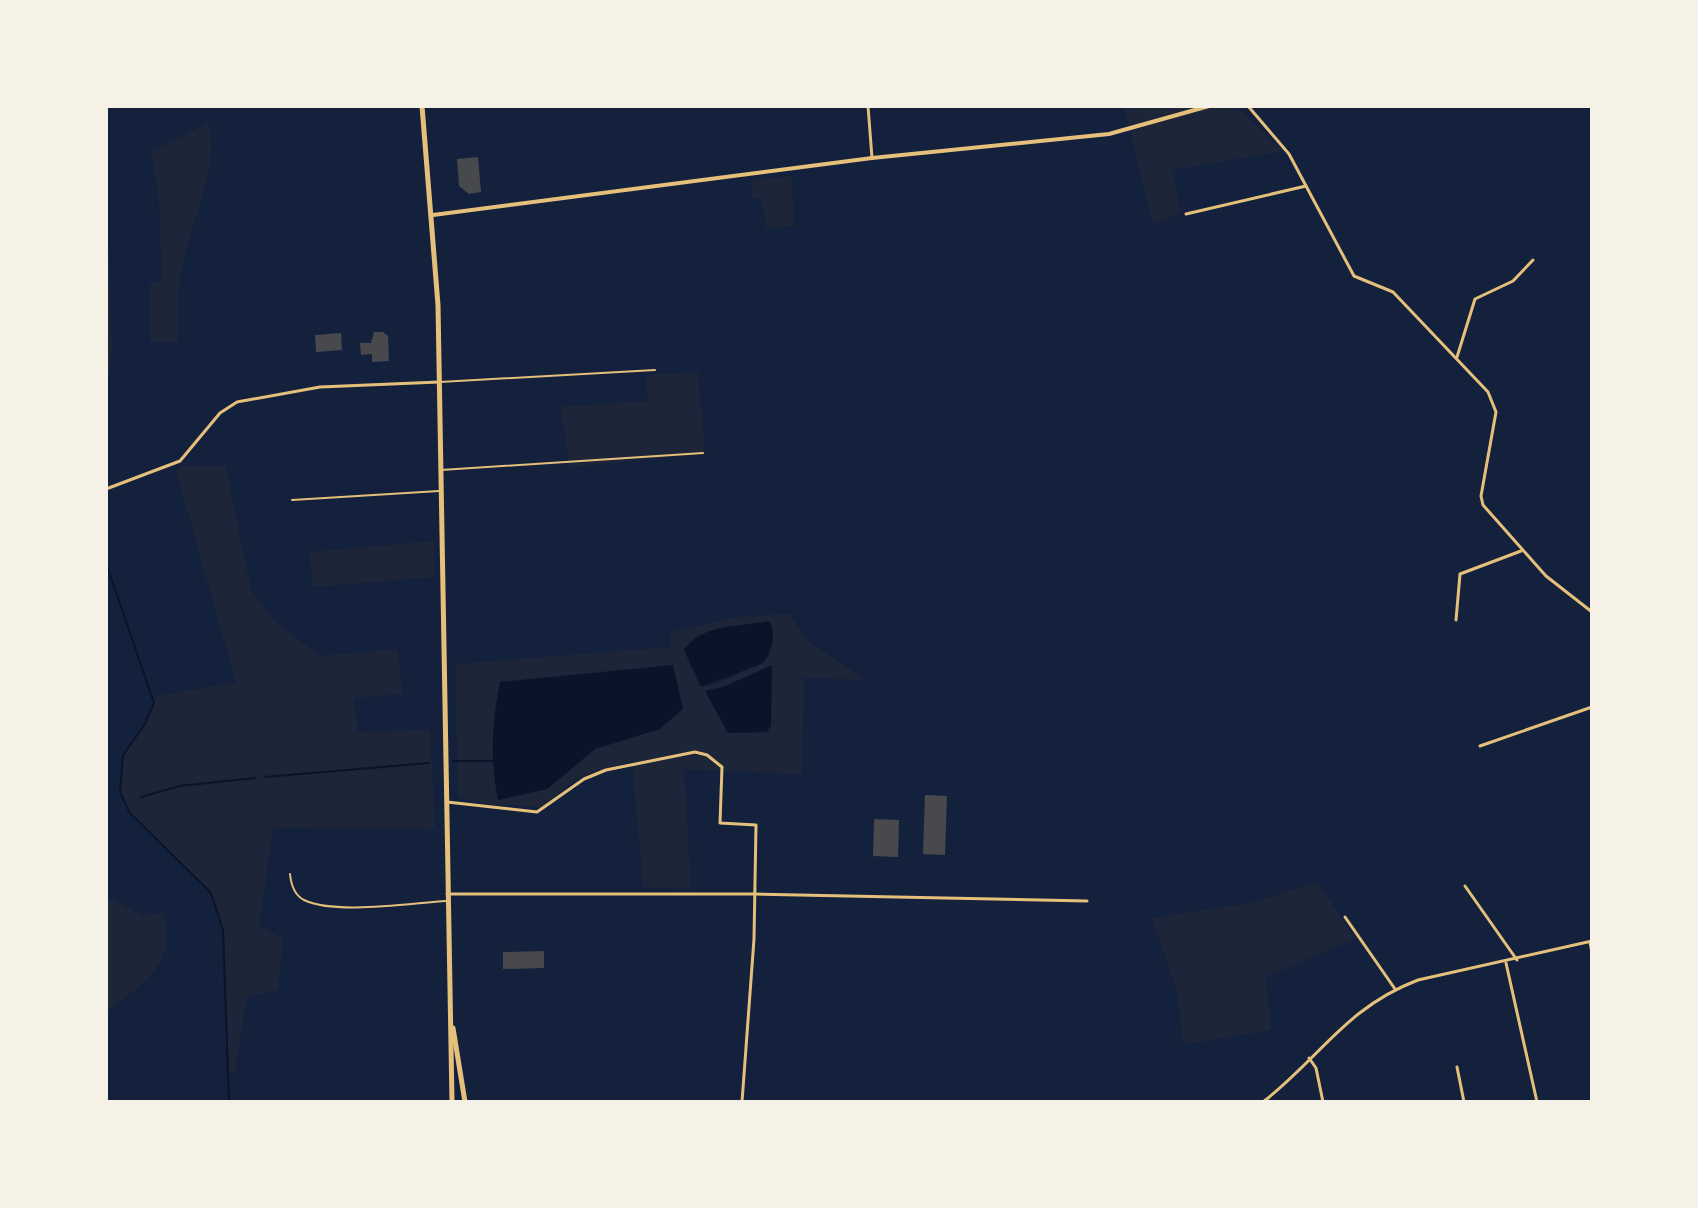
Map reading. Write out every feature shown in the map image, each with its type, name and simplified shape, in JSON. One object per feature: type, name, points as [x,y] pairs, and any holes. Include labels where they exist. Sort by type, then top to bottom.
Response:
[{"type":"highway","points":[[422,106],[433,215],[439,382],[452,1102]]},
{"type":"highway","points":[[451,1019],[465,1102]]},
{"type":"street","points":[[868,106],[872,158]]},
{"type":"street","points":[[433,215],[872,158],[1109,134],[1209,106]]},
{"type":"street","points":[[1248,106],[1289,154],[1354,276],[1370,285],[1387,287],[1422,326],[1457,357],[1494,402],[1481,496],[1483,505],[1521,551],[1565,592],[1592,612]]},
{"type":"street","points":[[1186,214],[1306,186]]},
{"type":"street","points":[[1457,357],[1475,299],[1513,281],[1533,260]]},
{"type":"street","points":[[106,489],[180,461],[220,413],[237,402],[320,387],[439,382]]},
{"type":"street","points":[[1456,620],[1460,574],[1521,551]]},
{"type":"street","points":[[1480,746],[1592,707]]},
{"type":"street","points":[[445,802],[537,812],[584,779],[606,770],[695,752],[707,755],[722,767],[720,823],[756,825],[755,894],[742,1102]]},
{"type":"street","points":[[1465,886],[1517,960]]},
{"type":"street","points":[[446,897],[466,894],[755,894],[1087,901]]},
{"type":"street","points":[[1345,917],[1395,989]]},
{"type":"street","points":[[1263,1102],[1358,1012],[1395,989],[1418,980],[1506,963],[1591,941],[1592,953]]},
{"type":"street","points":[[1506,963],[1537,1102]]},
{"type":"street","points":[[1309,1058],[1316,1068],[1323,1102]]},
{"type":"street","points":[[1457,1067],[1464,1102]]},
{"type":"lane","points":[[439,382],[655,370]]},
{"type":"lane","points":[[440,470],[703,453]]},
{"type":"lane","points":[[292,500],[441,490]]},
{"type":"lane","points":[[290,874],[296,892],[303,900],[325,905],[446,897]]},
{"type":"shaded area","points":[[1124,106],[1222,109],[1236,106],[1283,151],[1172,170],[1181,213],[1153,224]]},
{"type":"shaded area","points":[[209,123],[211,159],[181,272],[178,343],[150,341],[150,284],[162,281],[159,202],[151,151]]},
{"type":"shaded area","points":[[106,175],[112,351],[106,394]]},
{"type":"shaded area","points":[[792,176],[794,226],[767,229],[761,198],[753,198],[751,180]]},
{"type":"shaded area","points":[[698,372],[705,454],[570,467],[560,407],[648,401],[646,375]]},
{"type":"shaded area","points":[[184,465],[226,466],[251,590],[275,621],[320,656],[397,649],[403,694],[354,698],[358,732],[430,730],[435,829],[273,828],[259,926],[283,938],[278,990],[247,997],[235,1072],[229,1072],[223,930],[210,893],[130,813],[120,792],[123,755],[145,724],[157,696],[236,682],[176,471]]},
{"type":"shaded area","points":[[434,541],[434,577],[313,587],[309,552]]},
{"type":"shaded area","points":[[790,614],[805,639],[865,680],[804,678],[802,774],[684,769],[691,889],[643,887],[632,761],[577,778],[542,807],[493,805],[458,797],[455,664],[671,647],[670,632],[737,617]],"holes":[[[729,626],[740,627],[772,644],[763,663],[719,683],[701,687]],[[673,666],[660,729],[595,749],[547,789],[499,800],[500,682]],[[771,666],[771,725],[767,732],[728,733],[705,691],[723,687]]]},
{"type":"shaded area","points":[[769,621],[773,631],[772,643],[763,663],[701,687],[684,650],[692,641],[711,631]]},
{"type":"shaded area","points":[[673,665],[683,709],[660,729],[595,749],[547,789],[498,800],[493,741],[500,682]]},
{"type":"shaded area","points":[[772,665],[771,725],[767,732],[728,733],[705,691],[723,687]]},
{"type":"shaded area","points":[[1318,882],[1355,939],[1266,977],[1271,1030],[1183,1045],[1177,992],[1152,918],[1251,903]]},
{"type":"shaded area","points":[[113,900],[143,916],[162,912],[166,946],[154,971],[106,1013],[106,901]]},
{"type":"building","points":[[478,157],[481,192],[469,194],[459,186],[457,159]]},
{"type":"building","points":[[374,332],[383,332],[388,336],[389,361],[372,362],[372,354],[361,355],[360,343],[371,343]]},
{"type":"building","points":[[341,333],[342,350],[316,352],[315,335]]},
{"type":"building","points":[[925,795],[947,796],[945,855],[923,854]]},
{"type":"building","points":[[874,819],[899,820],[898,857],[873,856]]},
{"type":"building","points":[[544,951],[544,968],[503,969],[503,952]]},
{"type":"waterway","points":[[106,563],[154,703],[145,724],[123,755],[120,792],[130,813],[211,893],[223,930],[229,1102]]},
{"type":"waterway","points":[[453,761],[492,761]]},
{"type":"waterway","points":[[265,777],[429,763]]},
{"type":"waterway","points":[[141,797],[180,786],[255,778]]}]
